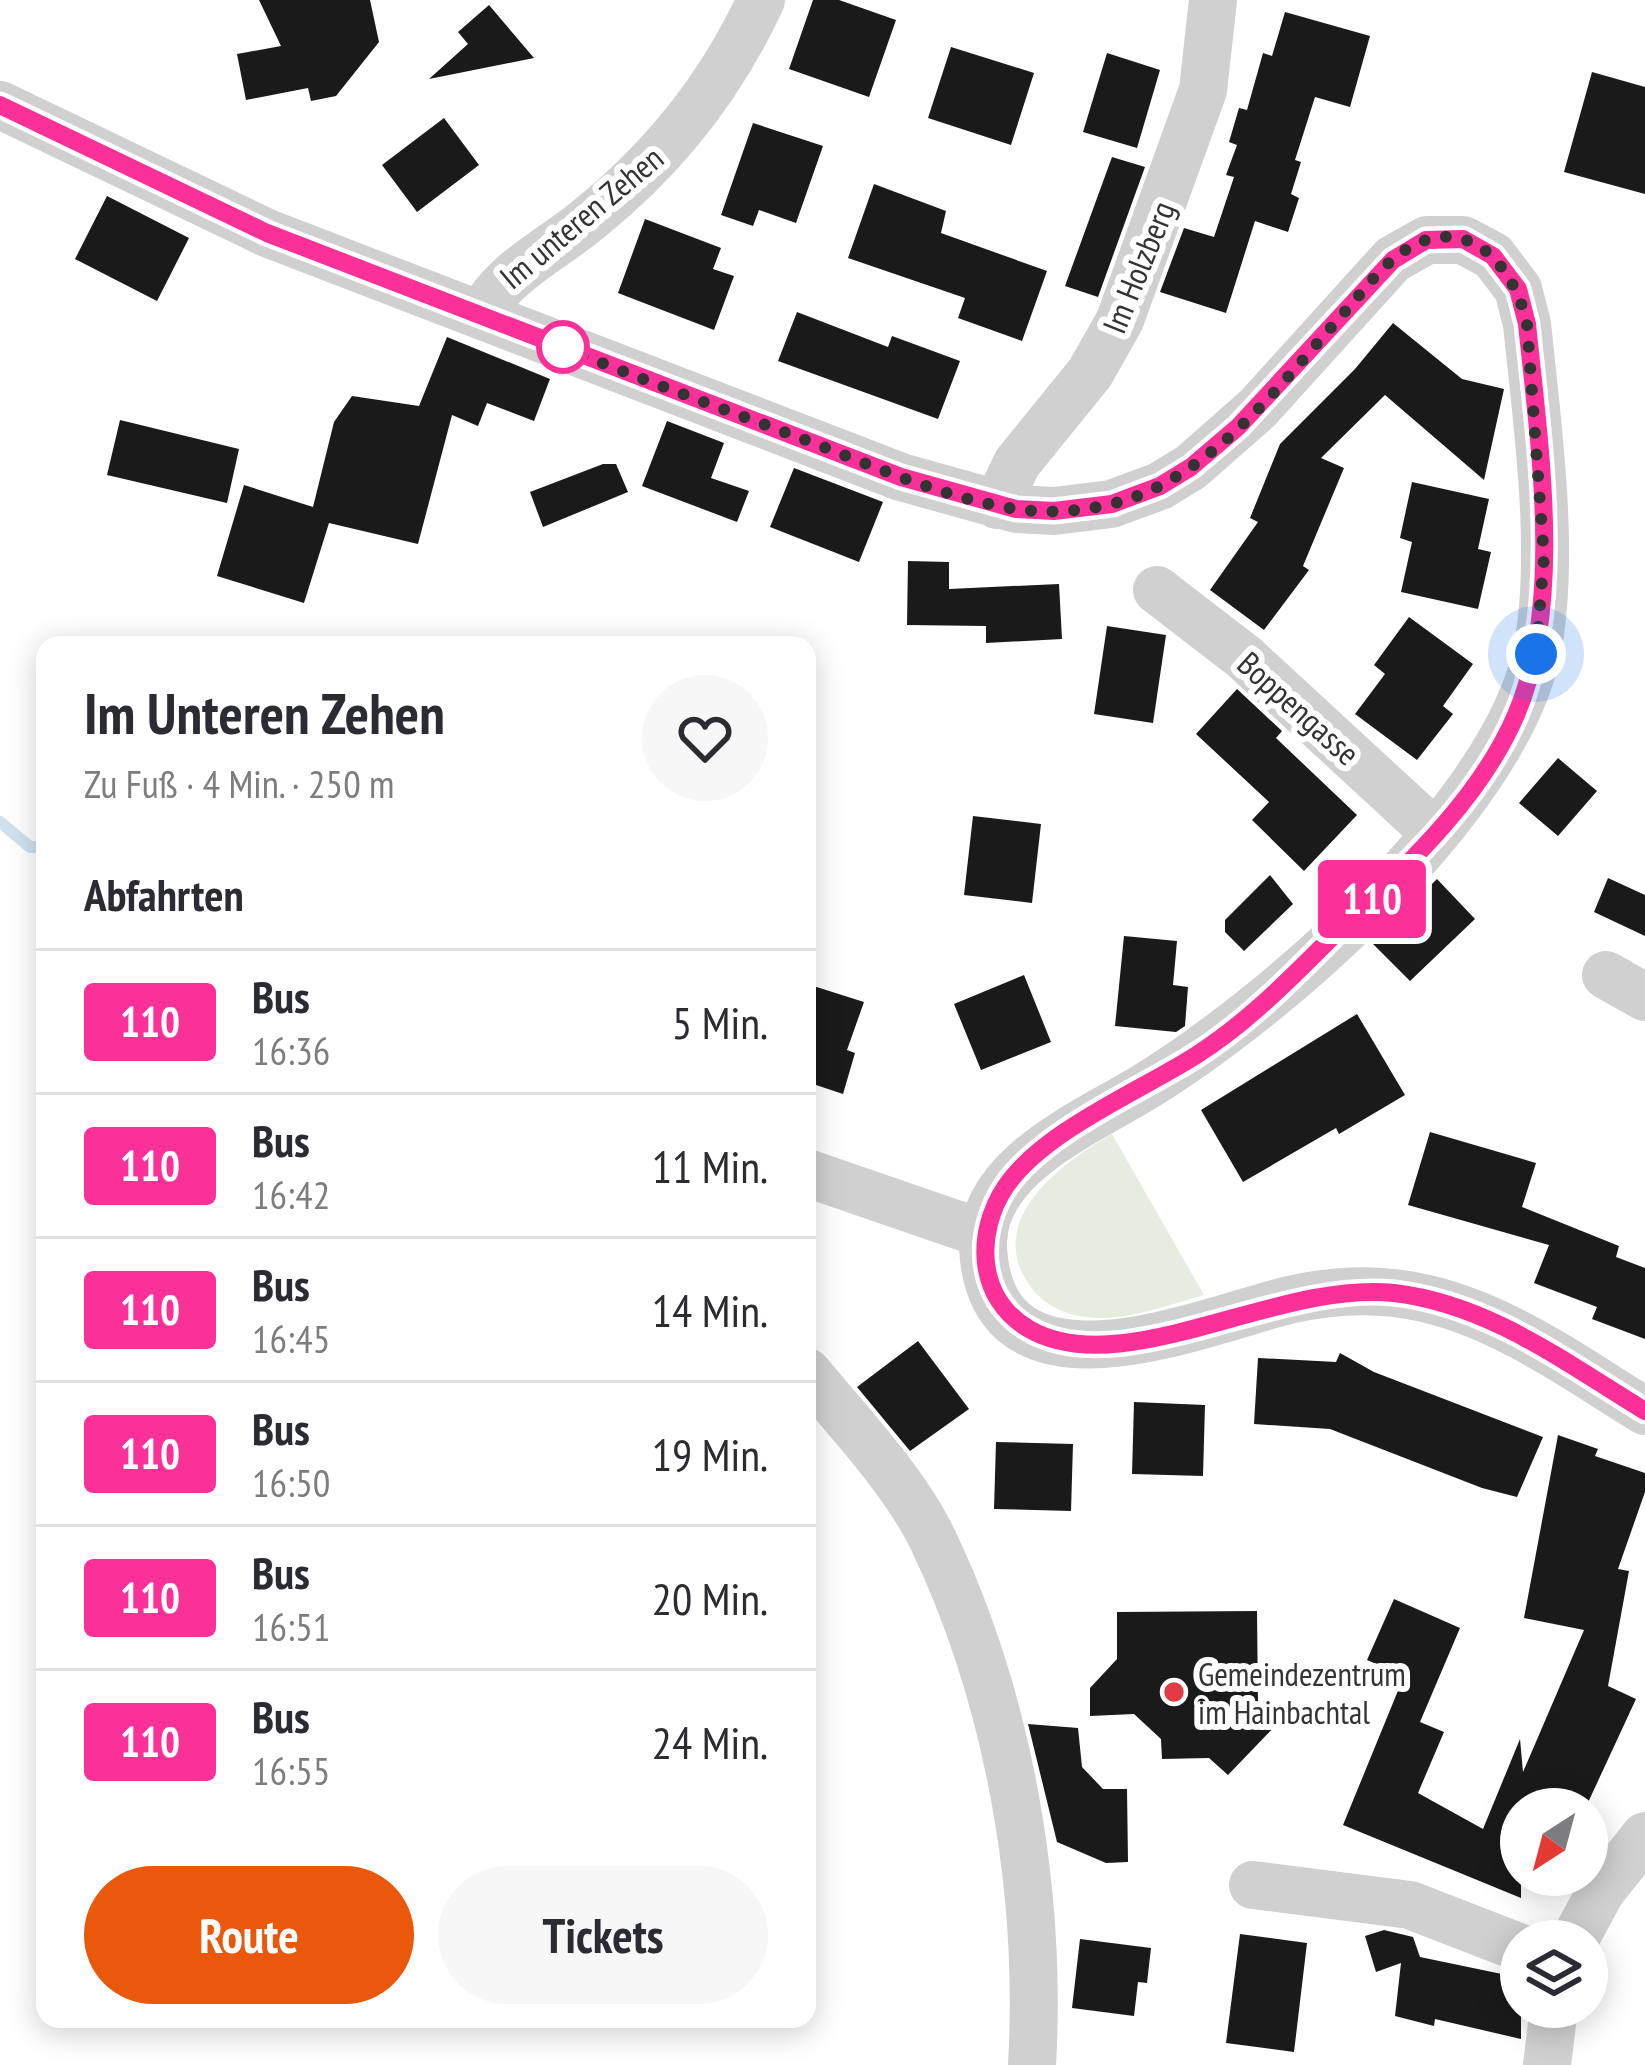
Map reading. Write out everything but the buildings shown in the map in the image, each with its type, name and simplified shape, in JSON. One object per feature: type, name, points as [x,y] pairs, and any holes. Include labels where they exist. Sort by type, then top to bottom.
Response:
[{"type":"street","name":"Im unteren Zehen","points":[[481,315],[499,285],[588,220],[666,146],[729,61],[761,0]]},
{"type":"street","name":"Im Holzberg","points":[[997,505],[1012,470],[1090,373],[1120,320],[1203,90],[1213,0]]},
{"type":"street","points":[[0,105],[248,225],[901,477],[997,505],[1073,510],[1128,499],[1160,486],[1207,455],[1238,427],[1404,251],[1445,236],[1474,243],[1493,256],[1518,289],[1527,324],[1542,515],[1542,613],[1536,654],[1515,719],[1483,773],[1436,833],[1237,1026],[1037,1153],[1006,1187],[984,1234],[986,1267],[1003,1306],[1021,1324],[1049,1339],[1108,1347],[1312,1295],[1396,1293],[1443,1304],[1527,1338],[1645,1411]]},
{"type":"street","name":"Boppengasse","points":[[1157,590],[1255,667],[1436,833]]},
{"type":"street","points":[[816,1176],[984,1234]]},
{"type":"street","points":[[816,1384],[925,1527],[980,1666],[1026,1872],[1035,1976],[1032,2065]]},
{"type":"street","points":[[1585,1920],[1601,1891],[1645,1836]]},
{"type":"street","points":[[1253,1885],[1411,1905],[1500,1940]]},
{"type":"street","points":[[1546,2065],[1551,2028]]},
{"type":"shaded area","points":[[1112,1134],[1204,1295],[1145,1312],[1100,1318],[1061,1311],[1030,1286],[1018,1262],[1016,1238],[1022,1217],[1052,1177]]},
{"type":"waterway","points":[[0,822],[36,847]]},
{"type":"bus line","name":"110","points":[[0,105],[267,233],[901,477],[1016,509],[1093,507],[1160,486],[1207,455],[1238,427],[1404,251],[1445,236],[1474,243],[1493,256],[1518,289],[1527,324],[1544,557],[1536,654],[1498,752],[1436,833],[1237,1026],[1052,1142],[1015,1174],[991,1212],[984,1254],[996,1294],[1011,1316],[1033,1332],[1068,1344],[1108,1347],[1130,1343],[1312,1295],[1396,1293],[1498,1324],[1588,1373],[1645,1411]]},
{"type":"place","name":"Gemeindezentrum im Hainbachtal","points":[[1174,1692]]},
{"type":"route","points":[[563,347],[938,490],[1016,509],[1073,510],[1128,499],[1191,467],[1238,427],[1393,260],[1426,240],[1463,239],[1503,265],[1518,289],[1527,324],[1544,557],[1536,654]]}]
